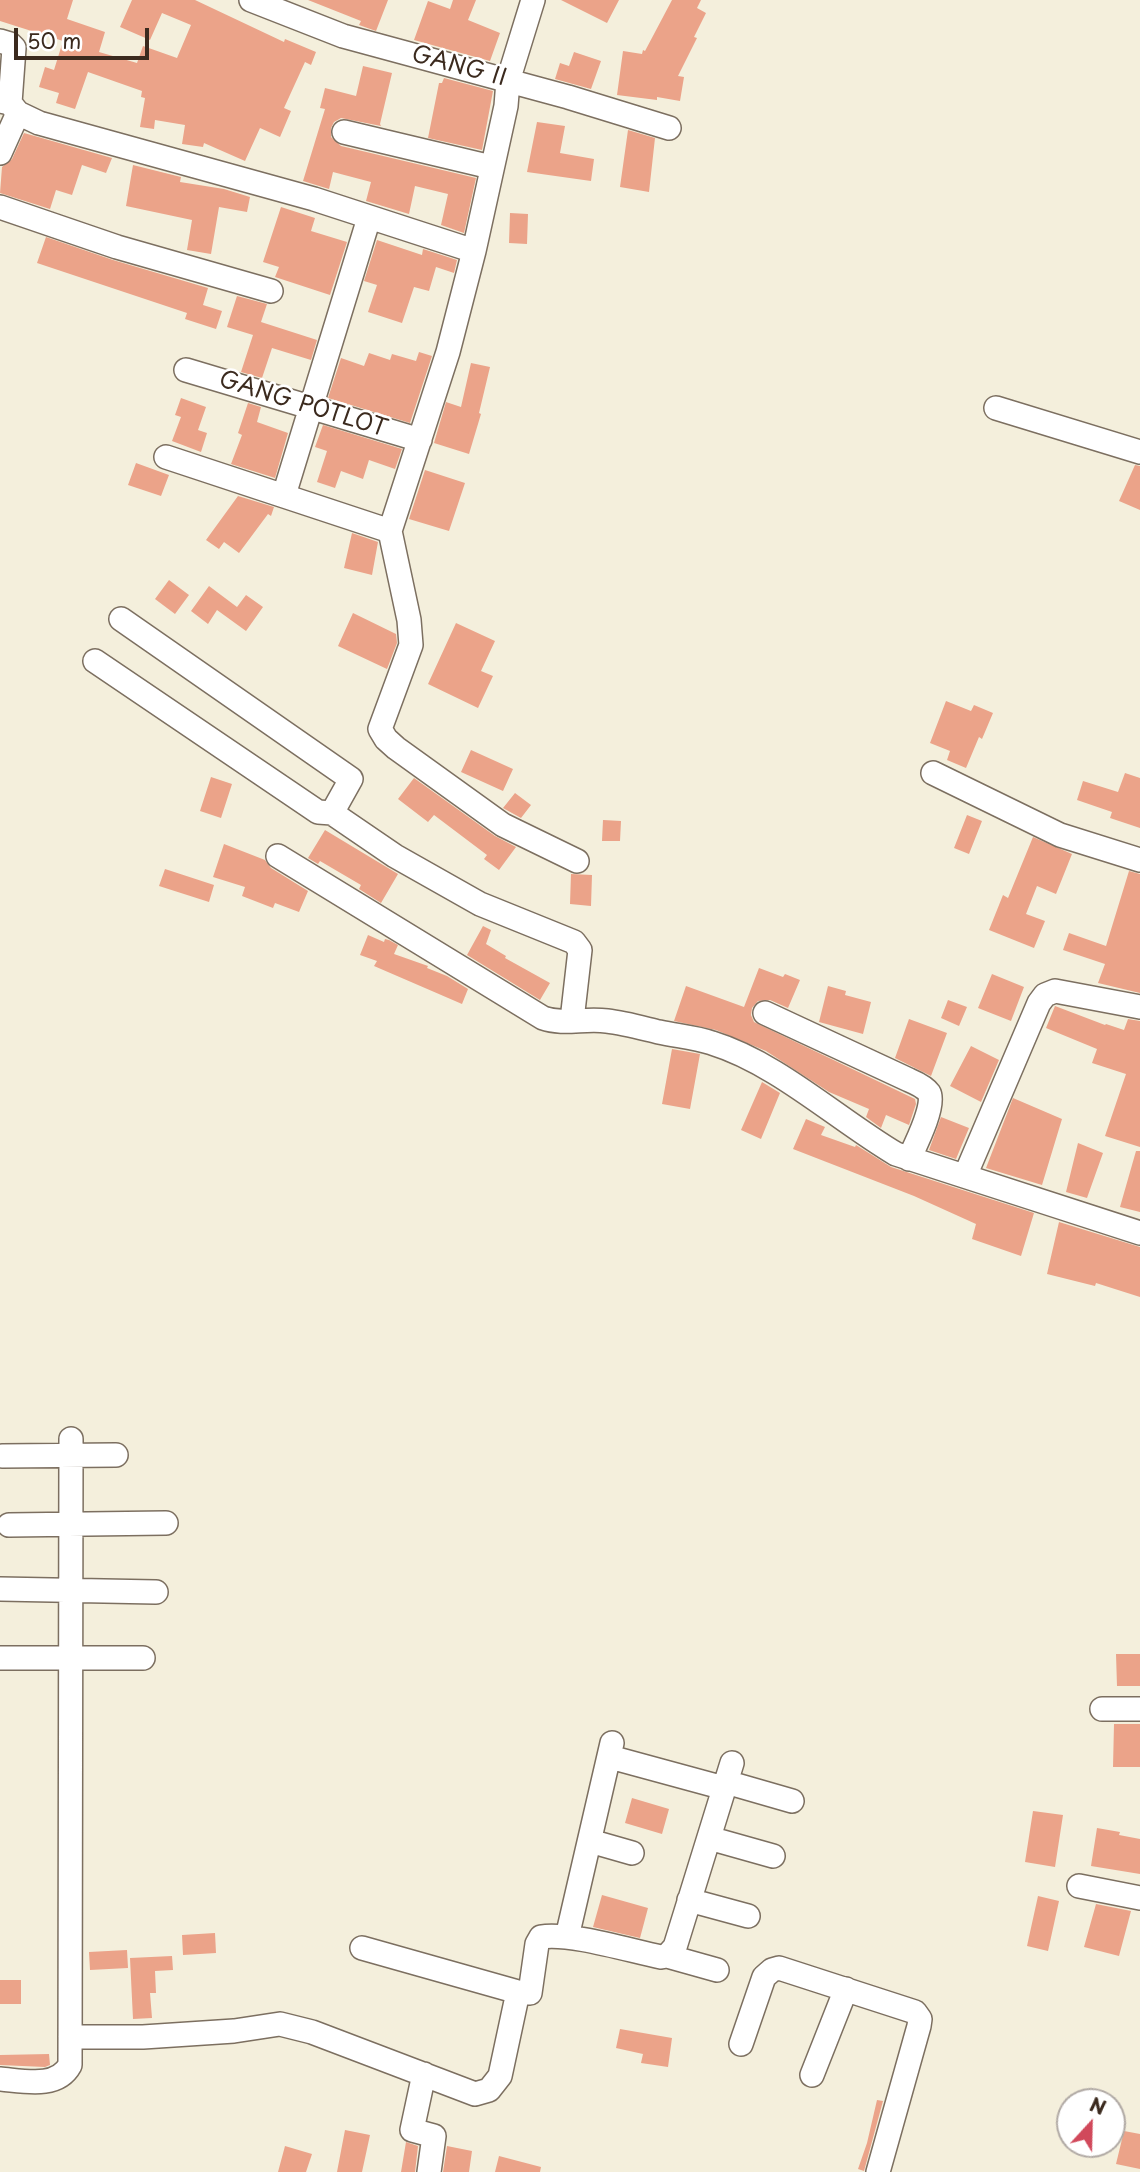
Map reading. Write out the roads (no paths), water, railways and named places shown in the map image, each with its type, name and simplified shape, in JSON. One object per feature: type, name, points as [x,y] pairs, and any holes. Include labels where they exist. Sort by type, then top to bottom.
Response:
[{"type":"street","name":"GANG II","points":[[251,0],[344,36],[668,128]]},
{"type":"street","points":[[533,0],[508,81],[506,106],[474,251],[448,352],[390,531],[409,620],[411,645],[380,729],[396,748],[503,825],[577,861]]},
{"type":"street","points":[[0,41],[14,48],[9,106],[0,153]]},
{"type":"street","points":[[9,106],[39,123],[314,199],[474,251]]},
{"type":"street","points":[[344,132],[491,167]]},
{"type":"street","points":[[0,207],[117,247],[271,291]]},
{"type":"street","points":[[284,495],[369,218]]},
{"type":"street","name":"GANG POTLOT","points":[[186,370],[311,405],[420,440]]},
{"type":"street","points":[[996,408],[1140,452]]},
{"type":"street","points":[[166,457],[390,531]]},
{"type":"street","points":[[121,620],[351,779],[332,813]]},
{"type":"street","points":[[96,661],[318,812],[332,813],[395,856],[480,904],[574,942],[579,950],[572,1020]]},
{"type":"street","points":[[933,772],[1060,835],[1140,860]]},
{"type":"street","points":[[278,856],[543,1018],[555,1022],[607,1020],[685,1036],[746,1055],[896,1154],[1140,1233]]},
{"type":"street","points":[[965,1176],[1039,1003],[1045,995],[1055,991],[1140,1007]]},
{"type":"street","points":[[765,1013],[909,1080],[928,1092],[931,1100],[929,1110],[909,1159]]},
{"type":"street","points":[[0,2079],[25,2082],[57,2080],[65,2074],[70,2065],[71,1447]]},
{"type":"street","points":[[2,1456],[71,1447],[116,1455]]},
{"type":"street","points":[[9,1525],[166,1522]]},
{"type":"street","points":[[0,1589],[156,1592]]},
{"type":"street","points":[[0,1658],[143,1658]]},
{"type":"street","points":[[1102,1709],[1140,1709]]},
{"type":"street","points":[[567,1937],[611,1750],[727,1778],[792,1801]]},
{"type":"street","points":[[667,1956],[675,1947],[727,1778]]},
{"type":"street","points":[[709,1838],[773,1856]]},
{"type":"street","points":[[590,1842],[632,1853]]},
{"type":"street","points":[[1079,1885],[1140,1898]]},
{"type":"street","points":[[689,1900],[748,1916]]},
{"type":"street","points":[[362,1948],[518,1992],[530,1993],[537,1944],[541,1937],[567,1937],[661,1957],[667,1956],[717,1970]]},
{"type":"street","points":[[741,2044],[764,1977],[779,1968],[915,2012],[920,2019],[878,2172]]},
{"type":"street","points":[[812,2075],[846,1989]]},
{"type":"street","points":[[70,2038],[143,2037],[234,2031],[280,2024],[312,2032],[475,2094],[489,2090],[500,2076],[518,1992]]},
{"type":"street","points":[[424,2074],[412,2130],[434,2136],[429,2172]]}]
